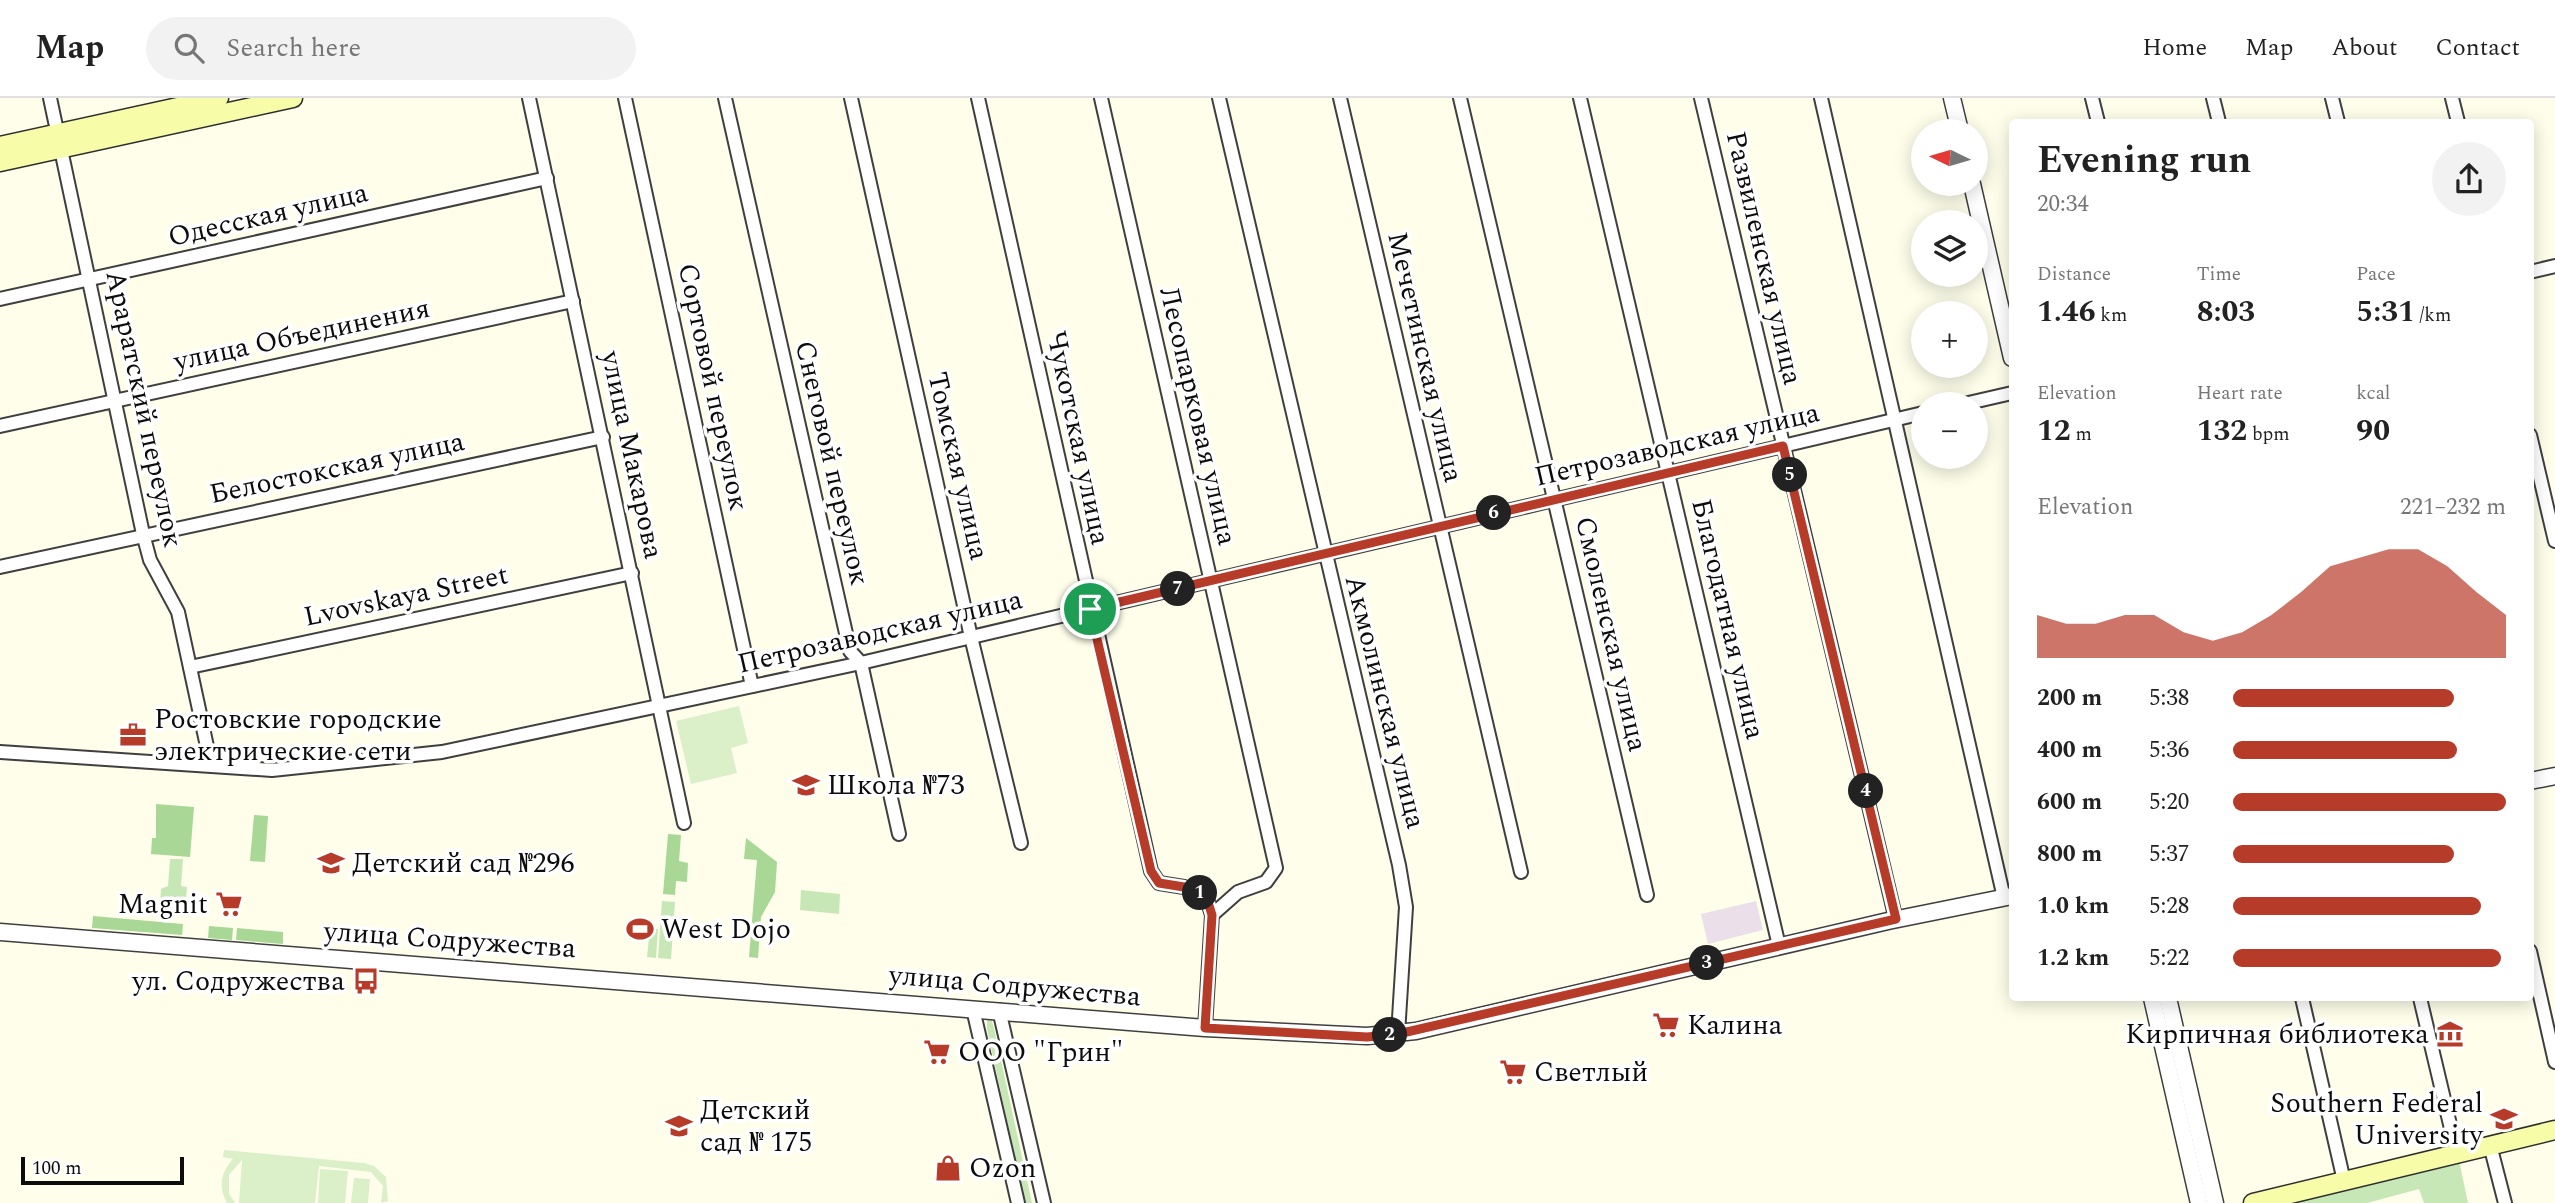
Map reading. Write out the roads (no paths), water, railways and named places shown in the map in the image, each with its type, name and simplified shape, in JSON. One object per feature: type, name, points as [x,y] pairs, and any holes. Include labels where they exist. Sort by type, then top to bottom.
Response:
[{"type":"main road","points":[[0,162],[60,141],[219,98]]},
{"type":"main road","points":[[0,146],[60,141],[293,98]]},
{"type":"main road","points":[[2253,1203],[2555,1130]]},
{"type":"street","name":"Араратский переулок","points":[[50,98],[150,560],[178,612],[211,765]]},
{"type":"street","name":"улица Макарова","points":[[529,98],[684,823]]},
{"type":"street","name":"Сортовой переулок","points":[[625,98],[752,686]]},
{"type":"street","name":"Снеговой переулок","points":[[725,98],[850,651],[861,663],[899,834]]},
{"type":"street","name":"Томская улица","points":[[851,98],[971,637],[1021,843]]},
{"type":"street","name":"Чукотская улица","points":[[978,98],[1090,609],[1151,871],[1159,883],[1184,887],[1206,896],[1212,915]]},
{"type":"street","name":"Лесопарковая улица","points":[[1101,98],[1276,868],[1266,882],[1238,892],[1212,915]]},
{"type":"street","name":"Акмолинская улица","points":[[1219,98],[1396,852],[1406,907],[1398,1034]]},
{"type":"street","name":"Мечетинская улица","points":[[1340,98],[1521,872]]},
{"type":"street","name":"Смоленская улица","points":[[1460,98],[1647,895]]},
{"type":"street","name":"Благодатная улица","points":[[1580,98],[1779,946]]},
{"type":"street","name":"Развиленская улица","points":[[1701,98],[1896,919]]},
{"type":"street","points":[[1821,98],[2008,897]]},
{"type":"street","points":[[1952,98],[1957,119]]},
{"type":"street","points":[[2092,98],[2097,119]]},
{"type":"street","points":[[2213,98],[2218,119]]},
{"type":"street","points":[[2332,98],[2337,119]]},
{"type":"street","points":[[2452,98],[2457,119]]},
{"type":"street","name":"Одесская улица","points":[[0,299],[547,178]]},
{"type":"street","points":[[1975,196],[2009,345]]},
{"type":"street","points":[[2534,271],[2555,266]]},
{"type":"street","name":"улица Объединения","points":[[0,426],[573,301]]},
{"type":"street","points":[[1988,398],[2009,394]]},
{"type":"street","name":"Петрозаводская улица","points":[[0,752],[286,769],[442,752],[861,663],[1210,582],[1438,525],[1911,416]]},
{"type":"street","name":"Белостокская улица","points":[[0,567],[603,437]]},
{"type":"street","points":[[2534,452],[2555,541]]},
{"type":"street","name":"Lvovskaya Street","points":[[190,667],[632,573]]},
{"type":"street","points":[[2534,780],[2555,776]]},
{"type":"street","name":"улица Содружества","points":[[0,932],[1205,1028],[1367,1037],[1398,1034],[1896,919],[2008,897]]},
{"type":"street","points":[[1205,1028],[1212,915]]},
{"type":"street","points":[[2534,969],[2555,1062]]},
{"type":"street","points":[[2153,1001],[2199,1203]]},
{"type":"street","points":[[2169,1001],[2215,1203]]},
{"type":"street","points":[[2303,1001],[2344,1181]]},
{"type":"street","points":[[2421,1001],[2457,1154]]},
{"type":"street","points":[[974,1009],[1018,1203]]},
{"type":"street","points":[[999,1010],[1044,1203]]},
{"type":"street","points":[[2490,1145],[2505,1203]]},
{"type":"place","name":"Ростовские городские электрические сети","points":[[133,735]]},
{"type":"place","name":"Школа №73","points":[[806,785]]},
{"type":"place","name":"Детский сад №296","points":[[331,863]]},
{"type":"place","name":"Magnit","points":[[229,904]]},
{"type":"place","name":"West Dojo","points":[[640,929]]},
{"type":"place","name":"ул. Содружества","points":[[366,981]]},
{"type":"place","name":"Калина","points":[[1666,1025]]},
{"type":"place","name":"Кирпичная библиотека","points":[[2450,1034]]},
{"type":"place","name":"ООО \"Грин\"","points":[[937,1052]]},
{"type":"place","name":"Светлый","points":[[1513,1072]]},
{"type":"place","name":"Southern Federal University","points":[[2504,1119]]},
{"type":"place","name":"Детский сад № 175","points":[[679,1126]]},
{"type":"place","name":"Ozon","points":[[948,1168]]}]
